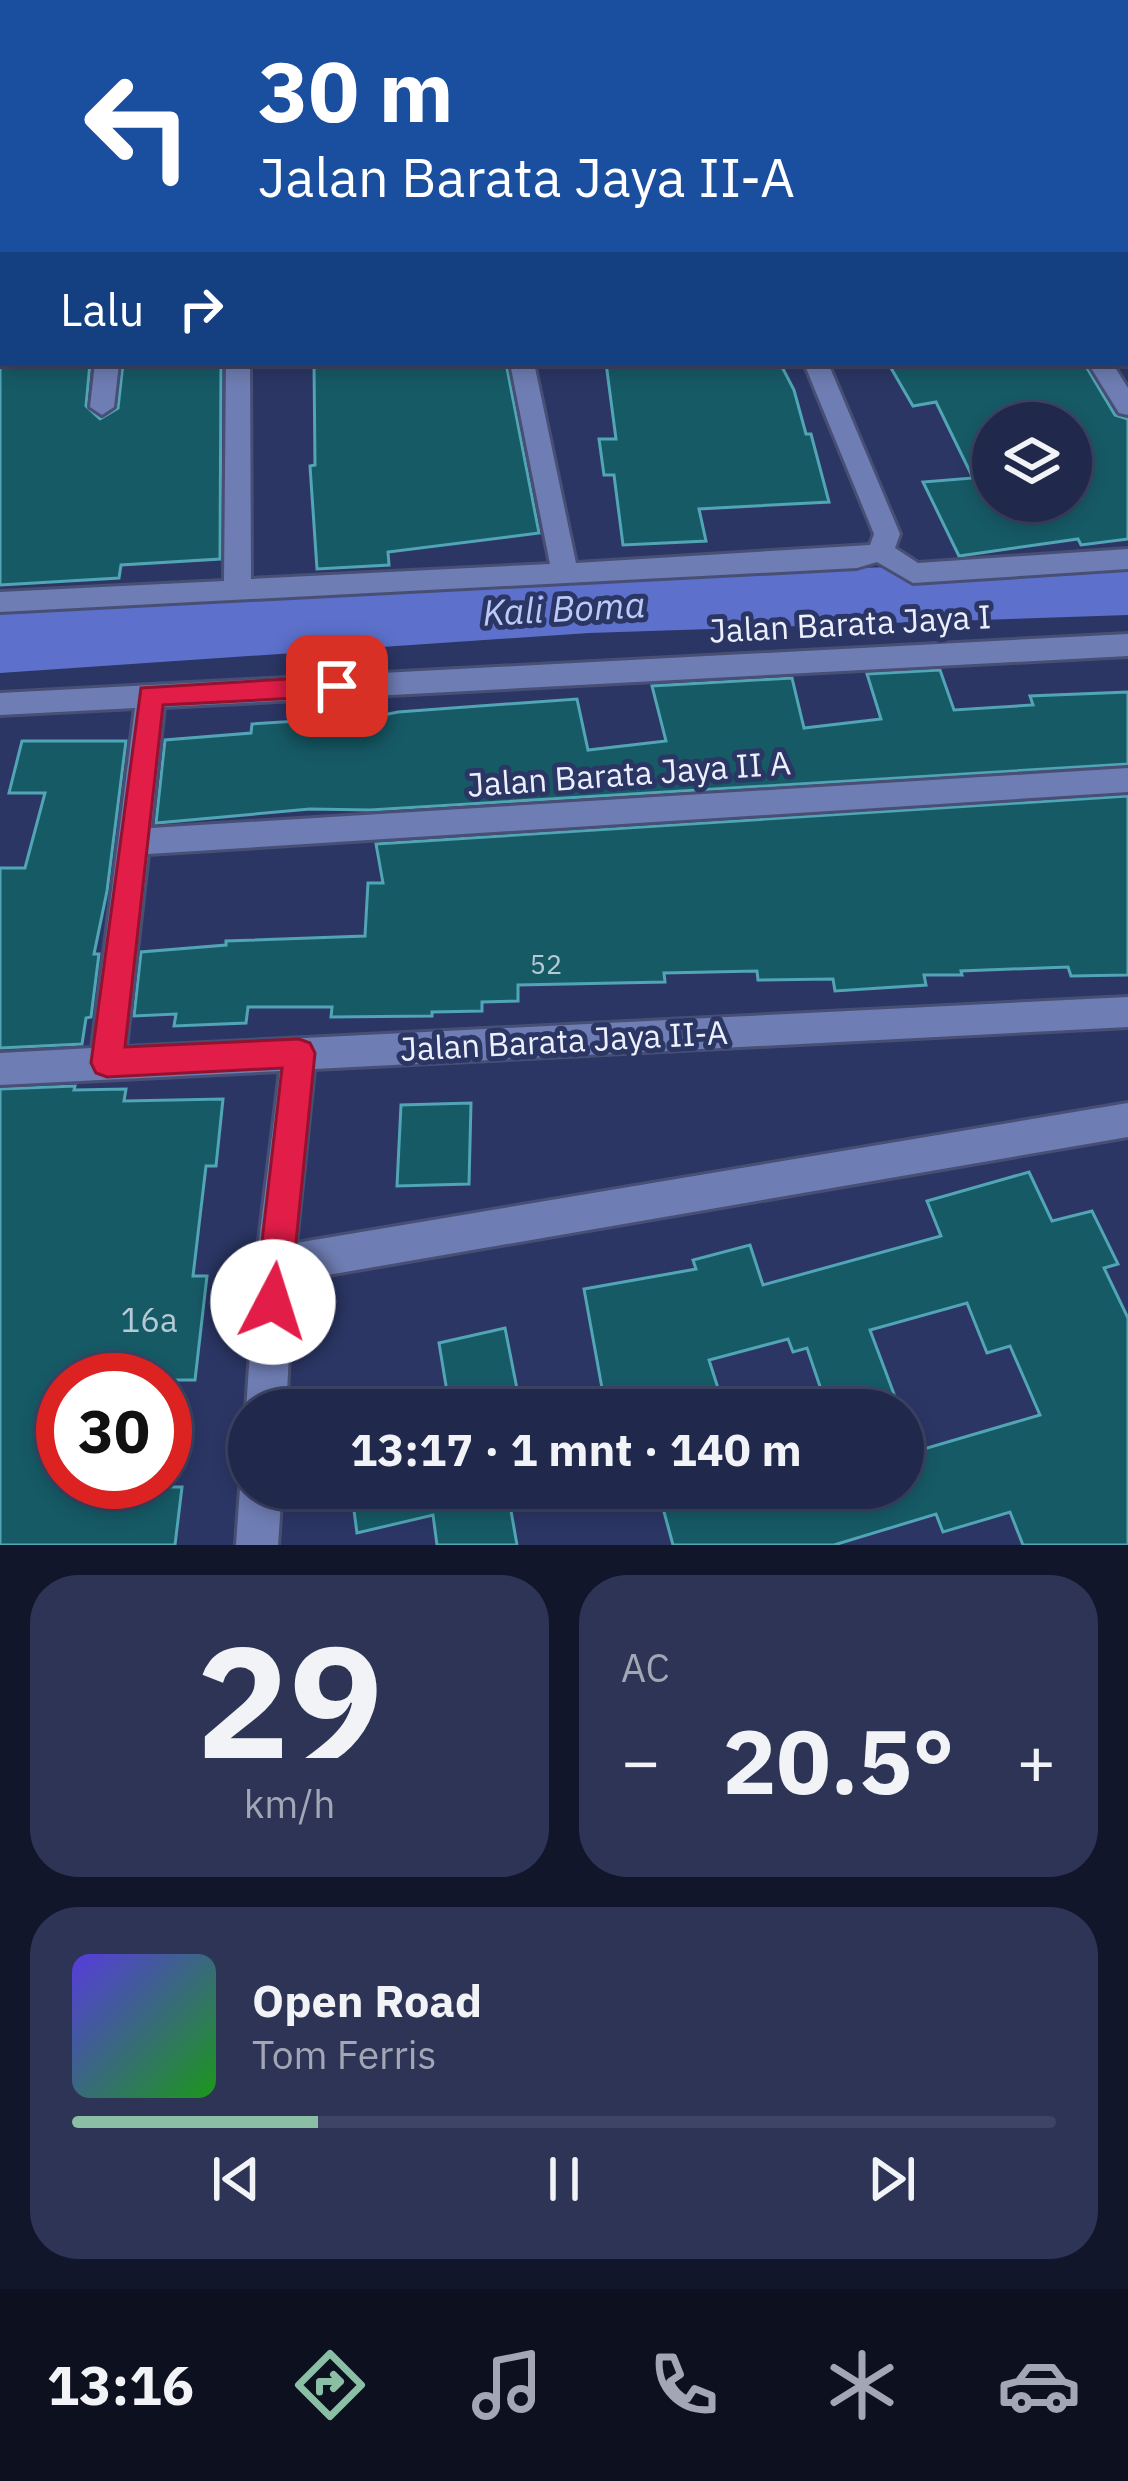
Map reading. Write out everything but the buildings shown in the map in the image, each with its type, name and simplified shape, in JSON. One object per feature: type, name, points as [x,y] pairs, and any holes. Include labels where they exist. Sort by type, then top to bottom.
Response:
[{"type":"street","points":[[102,407],[107,366]]},
{"type":"street","points":[[237,592],[238,366]]},
{"type":"street","points":[[523,366],[566,574]]},
{"type":"street","points":[[817,366],[887,534],[881,550]]},
{"type":"street","points":[[1102,366],[1128,407]]},
{"type":"street","points":[[0,602],[857,558],[881,550]]},
{"type":"street","points":[[881,550],[913,573],[1128,559]]},
{"type":"street","name":"Jalan Barata Jaya I","points":[[0,704],[1128,645]]},
{"type":"street","points":[[107,1063],[151,696]]},
{"type":"street","name":"Jalan Barata Jaya II A","points":[[136,842],[1128,780]]},
{"type":"street","name":"Jalan Barata Jaya II-A","points":[[0,1069],[1128,1012]]},
{"type":"street","points":[[267,1389],[275,1265],[299,1053]]},
{"type":"street","points":[[275,1265],[1128,1120]]},
{"type":"street","points":[[257,1545],[259,1509]]},
{"type":"waterway","name":"Kali Boma","points":[[0,643],[589,605],[1128,587]]},
{"type":"route","points":[[273,1302],[299,1053],[107,1063],[151,696],[337,686]]}]
